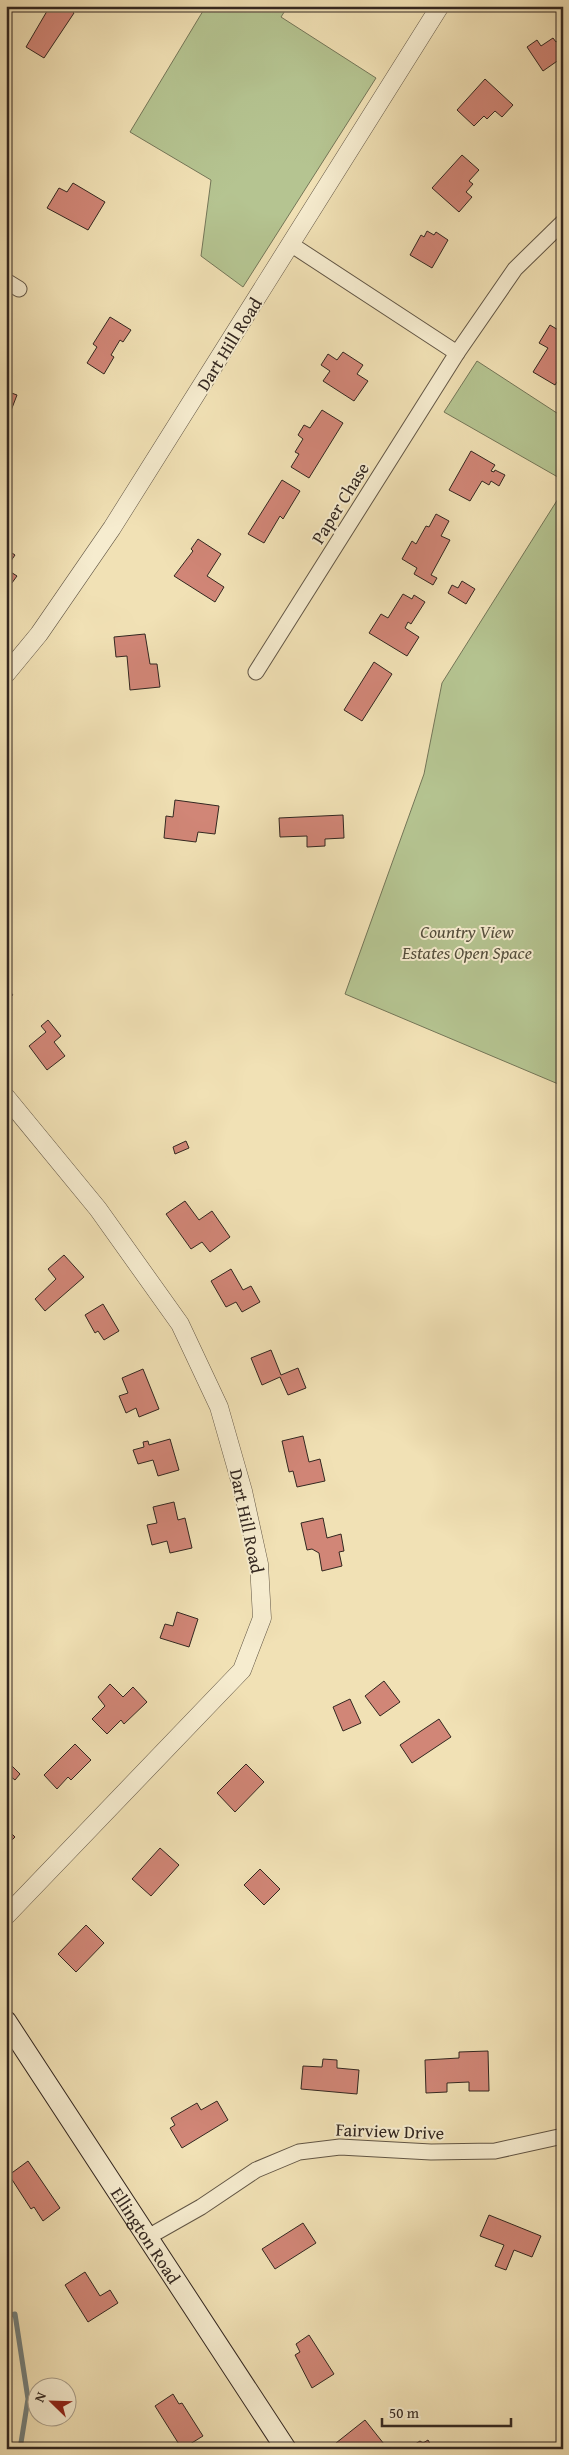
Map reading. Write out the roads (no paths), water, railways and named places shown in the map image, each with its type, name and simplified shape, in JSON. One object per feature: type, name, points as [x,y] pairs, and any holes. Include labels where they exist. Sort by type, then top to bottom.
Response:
[{"type":"main road","name":"Ellington Road","points":[[6,2021],[286,2449]]},
{"type":"street","name":"Dart Hill Road","points":[[6,674],[39,634],[112,528],[292,245],[440,6]]},
{"type":"street","name":"Paper Chase","points":[[256,672],[457,353],[515,269],[563,222]]},
{"type":"street","points":[[292,245],[457,353]]},
{"type":"street","name":"Dart Hill Road","points":[[6,1097],[98,1209],[180,1324],[219,1407],[243,1491],[259,1564],[262,1618],[242,1670],[6,1916]]},
{"type":"street","name":"Fairview Drive","points":[[148,2237],[201,2207],[256,2170],[299,2152],[340,2147],[431,2152],[495,2151],[563,2136]]},
{"type":"waterway","points":[[6,2316],[15,2314],[28,2399],[20,2449]]},
{"type":"park label","name":"Country View Estates Open Space","points":[[467,941]]}]
